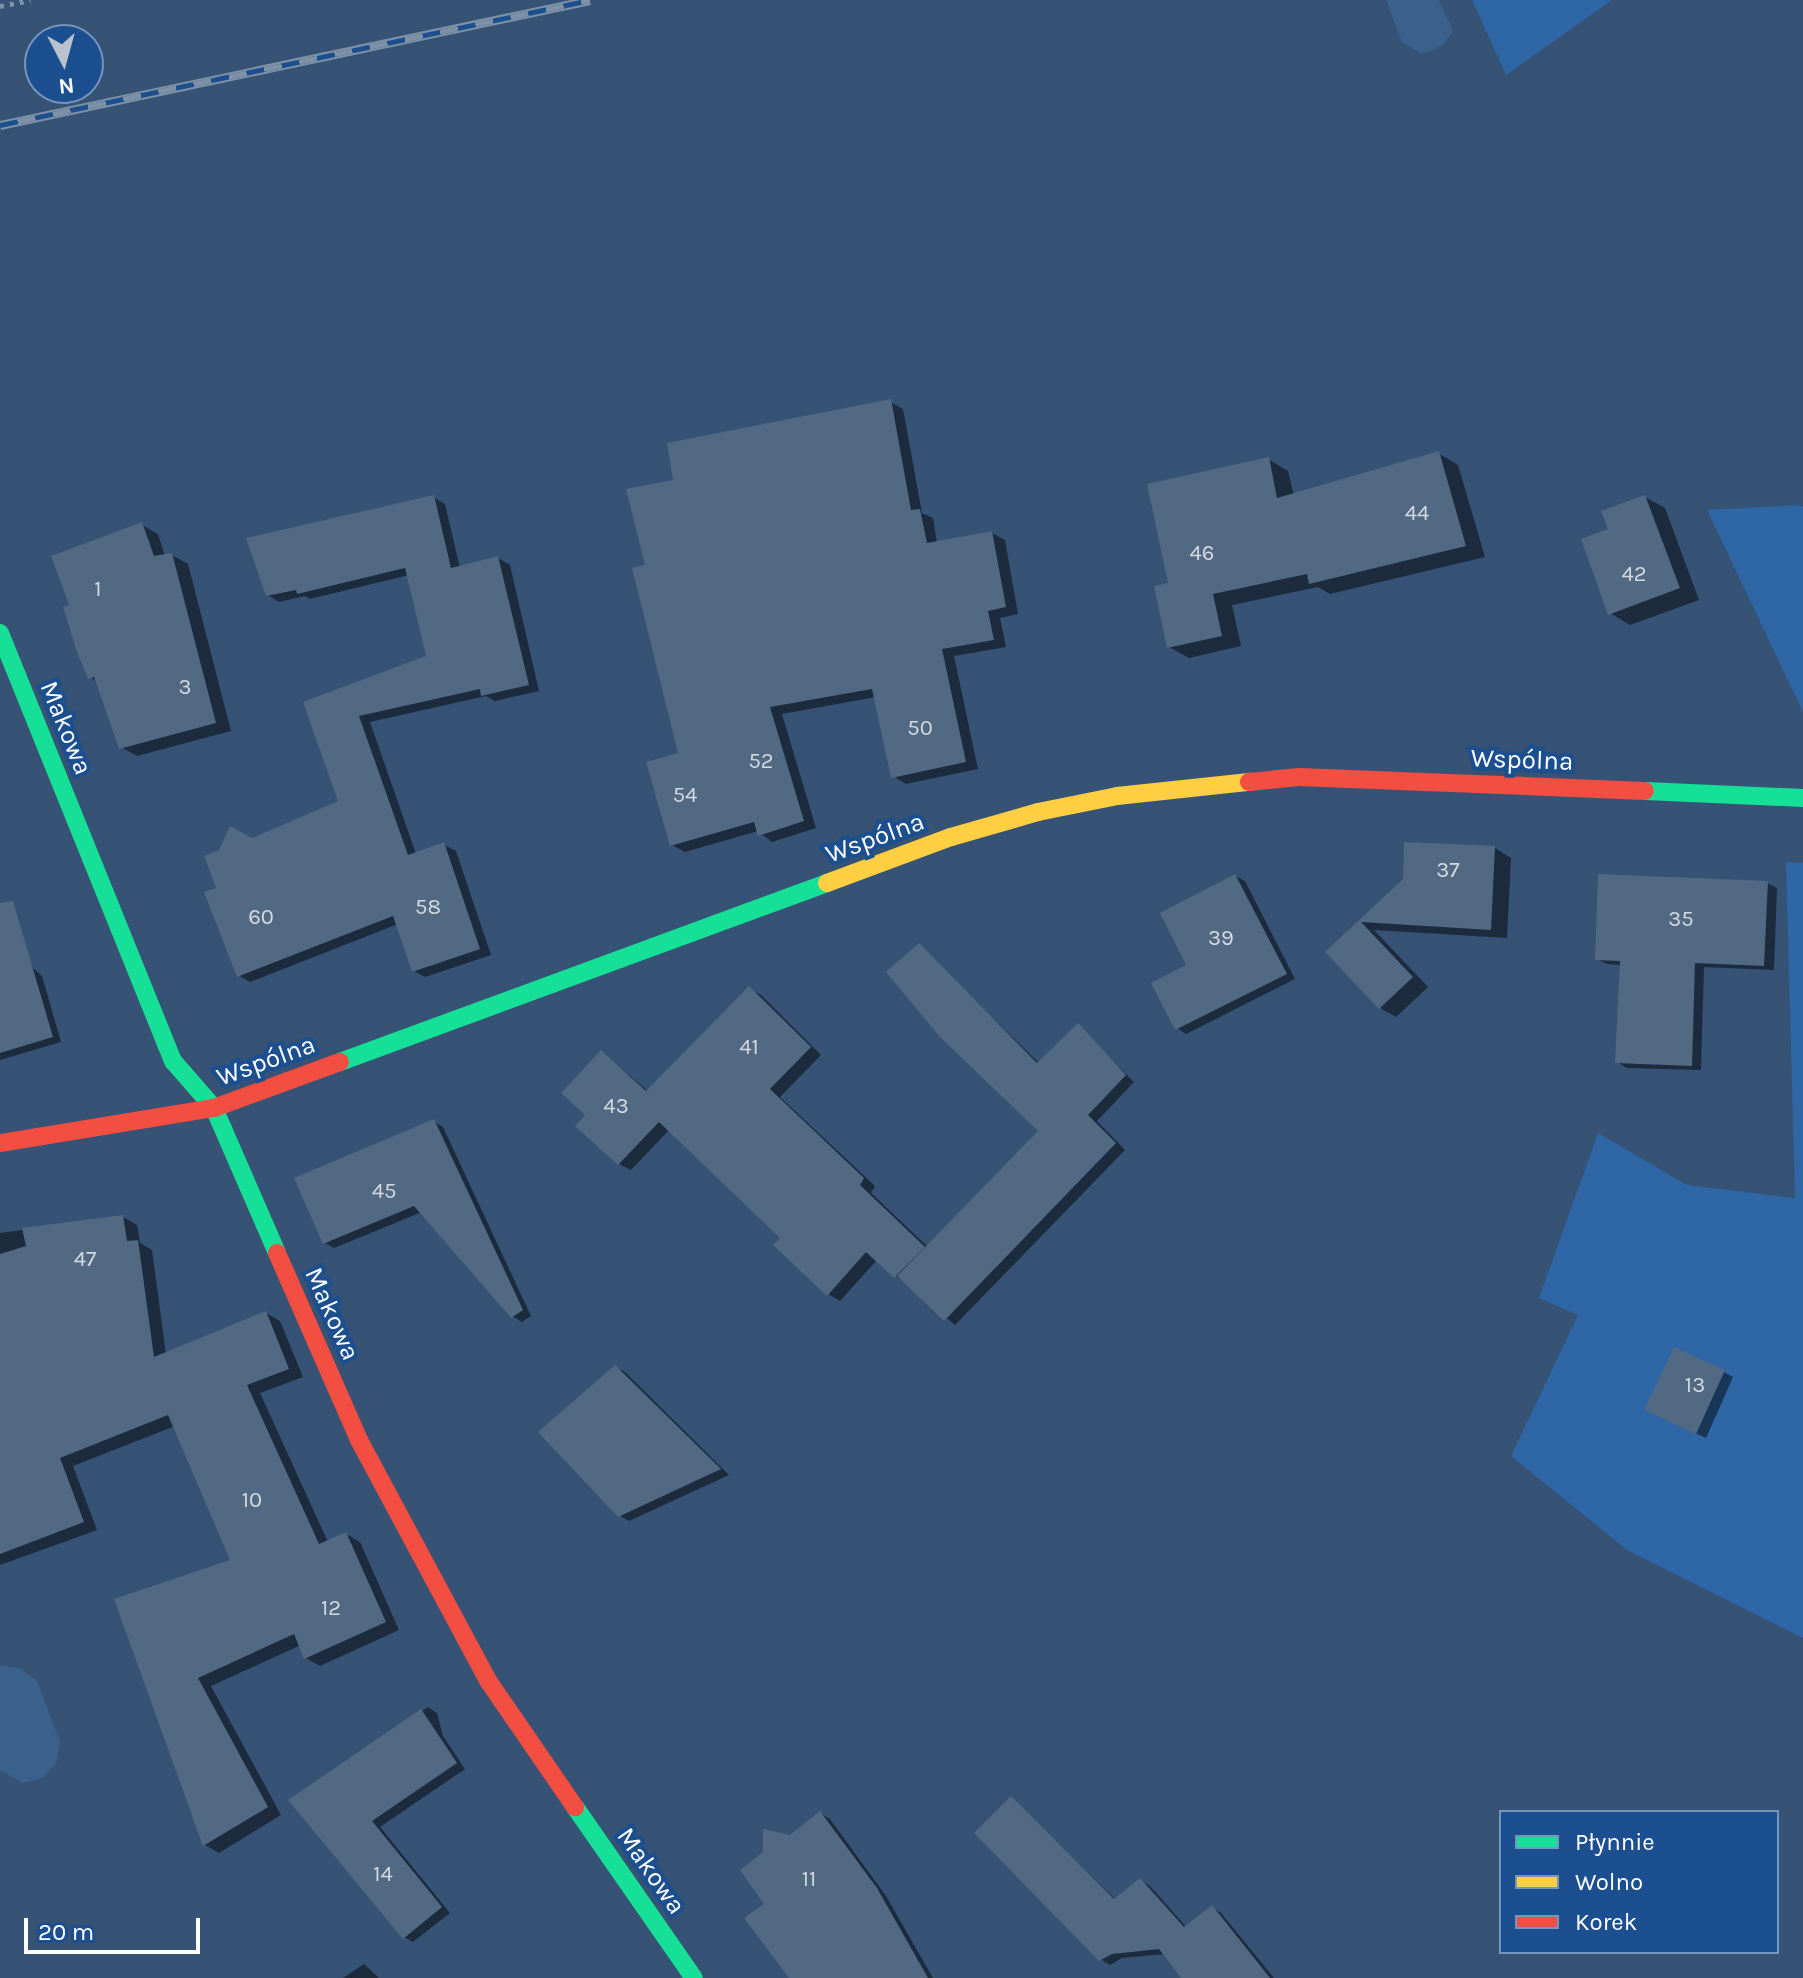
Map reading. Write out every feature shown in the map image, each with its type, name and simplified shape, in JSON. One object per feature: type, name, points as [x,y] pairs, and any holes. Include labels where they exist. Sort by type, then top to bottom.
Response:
[{"type":"street","name":"Makowa","points":[[0,633],[173,1061],[214,1108],[359,1440],[489,1682],[694,1978]]},
{"type":"street","name":"Wspólna","points":[[0,1143],[214,1108],[951,837],[1051,809],[1117,796],[1299,777],[1803,798]]},
{"type":"path","points":[[0,6],[30,0]]},
{"type":"shaded area","points":[[1386,0],[1439,0],[1453,31],[1443,45],[1422,54],[1402,42]]},
{"type":"shaded area","points":[[1472,0],[1612,0],[1506,75]]},
{"type":"shaded area","points":[[1803,507],[1803,712],[1707,510]]},
{"type":"shaded area","points":[[1786,862],[1803,863],[1803,1638],[1627,1550],[1511,1456],[1578,1315],[1539,1298],[1598,1133],[1687,1185],[1795,1198]]},
{"type":"shaded area","points":[[0,1665],[21,1669],[37,1681],[60,1742],[56,1764],[42,1778],[23,1783],[0,1770]]},
{"type":"building","points":[[891,399],[911,510],[920,509],[927,543],[992,531],[1006,607],[988,611],[994,640],[942,649],[966,762],[891,778],[872,689],[770,707],[804,821],[758,836],[754,822],[670,846],[646,762],[678,753],[632,568],[645,565],[626,489],[673,480],[667,443]]},
{"type":"building","points":[[1439,451],[1466,546],[1309,584],[1307,574],[1213,594],[1222,636],[1167,648],[1154,586],[1168,583],[1147,484],[1269,457],[1277,498]]},
{"type":"building","points":[[434,495],[451,568],[498,556],[529,685],[481,696],[480,689],[359,716],[408,855],[444,842],[480,949],[412,972],[393,916],[237,977],[204,892],[216,888],[204,856],[219,850],[230,826],[252,838],[338,801],[303,702],[426,656],[405,568],[297,594],[296,590],[266,596],[246,538]]},
{"type":"building","points":[[1645,495],[1680,588],[1608,615],[1581,539],[1608,529],[1601,511]]},
{"type":"building","points":[[142,522],[154,556],[172,553],[216,723],[119,749],[94,677],[88,679],[77,652],[63,607],[69,605],[51,556]]},
{"type":"building","points":[[1404,842],[1495,846],[1491,930],[1361,922],[1413,977],[1379,1009],[1325,952],[1403,879]]},
{"type":"building","points":[[1235,874],[1287,974],[1175,1030],[1151,983],[1186,965],[1160,913]]},
{"type":"building","points":[[1598,874],[1768,881],[1764,966],[1695,963],[1692,1066],[1615,1063],[1620,961],[1595,960]]},
{"type":"building","points":[[13,901],[53,1037],[0,1053],[0,903]]},
{"type":"building","points":[[919,943],[1037,1063],[1078,1023],[1126,1075],[1088,1115],[1116,1143],[944,1321],[897,1276],[1038,1131],[940,1037],[886,972]]},
{"type":"building","points":[[749,986],[811,1047],[770,1089],[864,1178],[860,1185],[925,1247],[894,1278],[866,1252],[827,1296],[773,1245],[780,1238],[659,1122],[618,1165],[575,1126],[585,1115],[561,1093],[601,1050],[646,1091]]},
{"type":"building","points":[[434,1119],[523,1310],[511,1318],[414,1206],[323,1244],[294,1178]]},
{"type":"building","points":[[123,1215],[127,1241],[138,1240],[154,1357],[266,1311],[289,1369],[247,1385],[319,1544],[346,1532],[386,1622],[304,1659],[294,1634],[198,1678],[268,1807],[203,1846],[114,1599],[230,1560],[168,1415],[60,1458],[84,1522],[0,1554],[0,1254],[26,1246],[22,1228]]},
{"type":"building","points":[[1674,1347],[1725,1370],[1696,1434],[1644,1410]]},
{"type":"building","points":[[615,1365],[721,1469],[618,1517],[538,1432]]},
{"type":"building","points":[[421,1709],[457,1763],[372,1821],[442,1907],[403,1939],[288,1800]]},
{"type":"building","points":[[1011,1796],[1114,1899],[1140,1878],[1184,1927],[1212,1905],[1270,1978],[1181,1978],[1159,1949],[1112,1954],[1099,1961],[974,1833]]},
{"type":"building","points":[[820,1811],[877,1888],[928,1978],[789,1978],[744,1918],[764,1904],[740,1870],[763,1852],[763,1829],[790,1835]]},
{"type":"railway","points":[[0,125],[590,0]]},
{"type":"traffic: fast","points":[[0,633],[173,1061],[214,1108],[277,1253]]},
{"type":"traffic: fast","points":[[1645,791],[1803,798]]},
{"type":"traffic: fast","points":[[340,1062],[827,883]]},
{"type":"traffic: fast","points":[[575,1807],[694,1978]]},
{"type":"traffic: slow","points":[[827,883],[951,837],[1038,812],[1117,796],[1249,782]]},
{"type":"traffic: jam","points":[[1249,782],[1299,777],[1645,791]]},
{"type":"traffic: jam","points":[[0,1143],[214,1108],[340,1062]]},
{"type":"traffic: jam","points":[[277,1253],[359,1440],[489,1682],[575,1807]]}]
